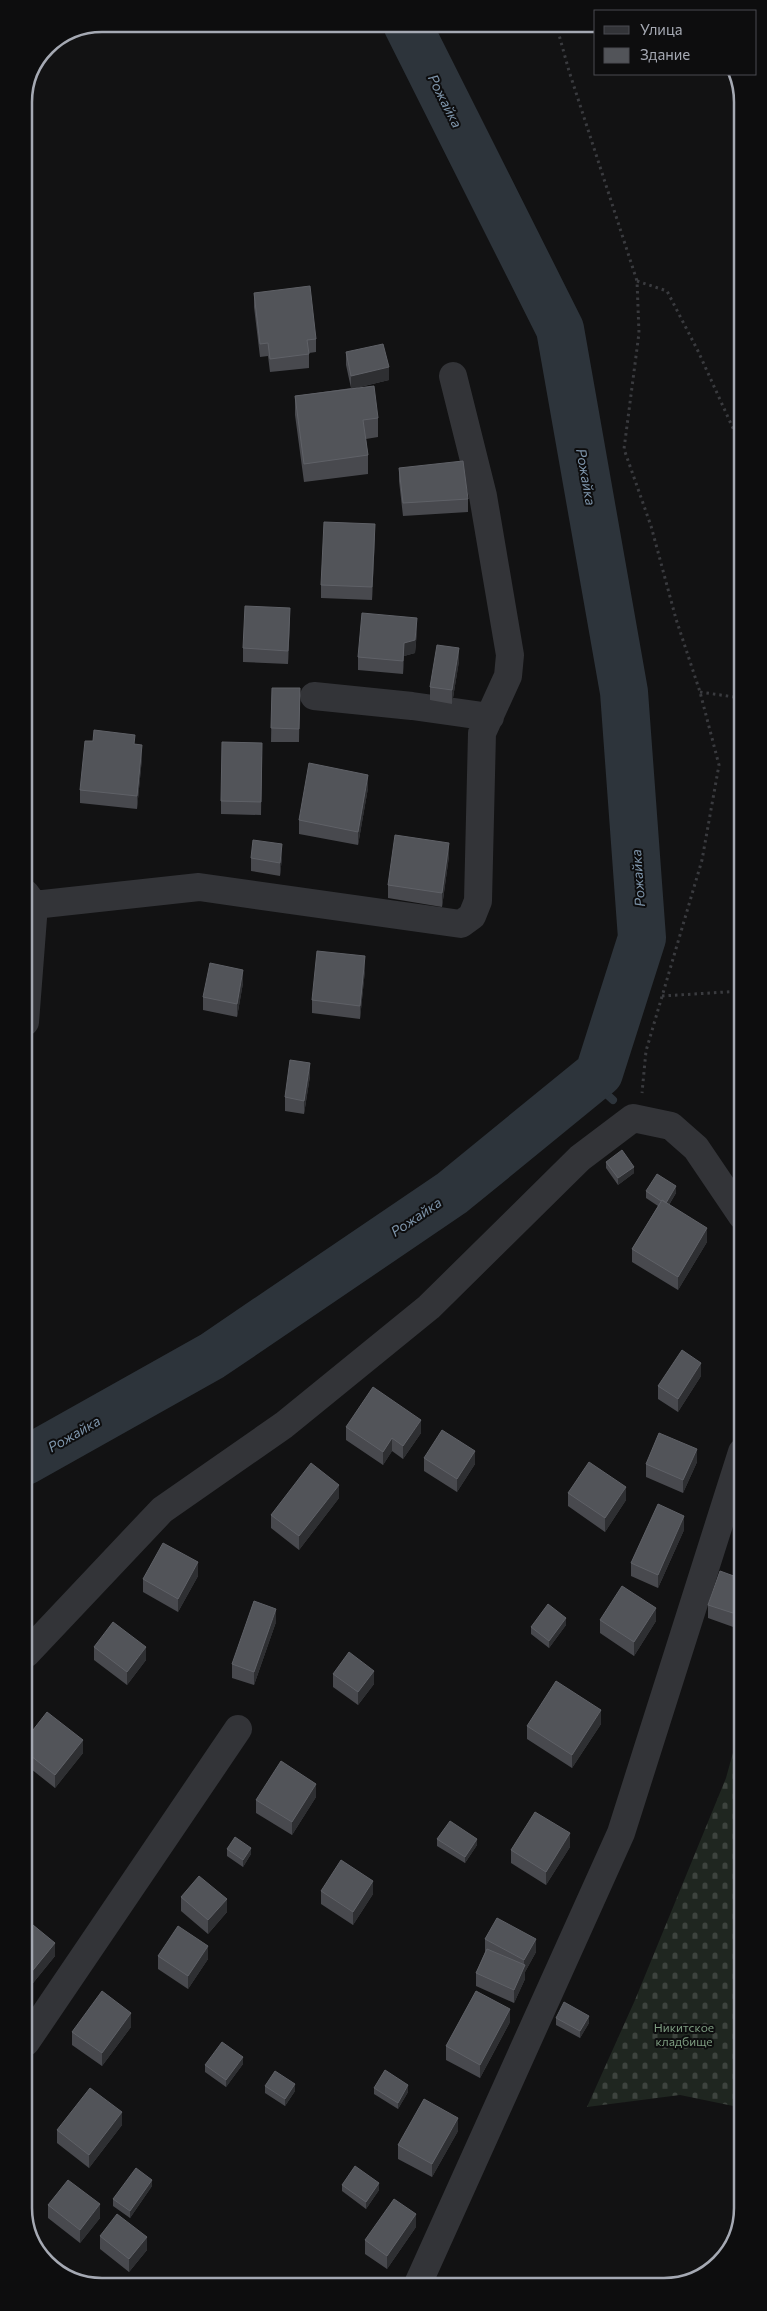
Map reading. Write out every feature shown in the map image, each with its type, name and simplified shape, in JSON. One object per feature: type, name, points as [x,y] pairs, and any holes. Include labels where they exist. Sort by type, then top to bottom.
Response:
[{"type":"street","points":[[32,899],[198,887],[461,924],[472,916],[478,901],[482,734],[508,676],[510,655],[483,496],[453,376]]},
{"type":"street","points":[[314,696],[490,717]]},
{"type":"street","points":[[32,1648],[162,1510],[284,1425],[421,1313],[580,1158],[634,1118],[671,1126],[696,1148],[734,1204]]},
{"type":"street","points":[[421,2278],[621,1833],[734,1477]]},
{"type":"street","points":[[32,2033],[238,1729]]},
{"type":"path","points":[[558,33],[637,281],[639,333],[624,449],[650,526],[676,620],[700,692],[719,765],[702,860],[646,1051],[641,1109],[634,1118]]},
{"type":"path","points":[[637,281],[667,291],[698,350],[734,430]]},
{"type":"path","points":[[700,692],[734,697]]},
{"type":"path","points":[[662,996],[734,992]]},
{"type":"green space","name":"Никитское кладбище","points":[[734,1749],[734,2106],[680,2095],[587,2107],[635,2000],[726,1778]]},
{"type":"building","points":[[310,286],[316,339],[307,340],[309,354],[270,359],[268,343],[260,344],[254,293]]},
{"type":"building","points":[[383,344],[389,367],[351,376],[346,352]]},
{"type":"building","points":[[374,386],[378,418],[363,420],[368,455],[304,464],[295,396]]},
{"type":"building","points":[[463,461],[468,499],[403,503],[399,468]]},
{"type":"building","points":[[324,522],[375,524],[372,587],[321,585]]},
{"type":"building","points":[[245,606],[290,608],[288,651],[243,648]]},
{"type":"building","points":[[362,613],[417,618],[415,640],[404,643],[403,661],[358,657]]},
{"type":"building","points":[[437,645],[459,648],[452,690],[430,687]]},
{"type":"building","points":[[272,688],[300,688],[299,729],[271,728]]},
{"type":"building","points":[[94,730],[135,735],[134,744],[142,745],[137,796],[80,790],[85,741],[93,741]]},
{"type":"building","points":[[222,742],[262,743],[261,802],[221,801]]},
{"type":"building","points":[[309,763],[368,775],[358,832],[299,820]]},
{"type":"building","points":[[395,835],[449,843],[442,893],[388,885]]},
{"type":"building","points":[[253,840],[282,844],[280,863],[251,858]]},
{"type":"building","points":[[317,951],[365,956],[360,1006],[312,1000]]},
{"type":"building","points":[[210,963],[243,970],[237,1004],[203,997]]},
{"type":"building","points":[[290,1060],[310,1063],[304,1101],[285,1097]]},
{"type":"building","points":[[622,1150],[634,1167],[618,1178],[606,1162]]},
{"type":"building","points":[[657,1174],[676,1186],[666,1203],[646,1191]]},
{"type":"building","points":[[662,1200],[707,1228],[678,1277],[632,1249]]},
{"type":"building","points":[[682,1350],[701,1363],[678,1399],[658,1386]]},
{"type":"building","points":[[373,1387],[421,1420],[403,1446],[392,1438],[383,1452],[346,1427]]},
{"type":"building","points":[[442,1430],[475,1451],[457,1479],[424,1458]]},
{"type":"building","points":[[659,1433],[697,1449],[683,1480],[646,1464]]},
{"type":"building","points":[[589,1462],[626,1487],[605,1518],[568,1493]]},
{"type":"building","points":[[311,1463],[339,1485],[299,1536],[271,1515]]},
{"type":"building","points":[[658,1504],[684,1516],[658,1575],[631,1563]]},
{"type":"building","points":[[163,1543],[198,1562],[178,1599],[143,1579]]},
{"type":"building","points":[[720,1571],[734,1576],[734,1613],[708,1605]]},
{"type":"building","points":[[622,1586],[656,1608],[634,1642],[600,1620]]},
{"type":"building","points":[[254,1601],[276,1609],[254,1672],[232,1664]]},
{"type":"building","points":[[548,1604],[566,1618],[549,1641],[531,1627]]},
{"type":"building","points":[[113,1622],[146,1647],[127,1672],[94,1647]]},
{"type":"building","points":[[349,1652],[374,1671],[358,1692],[333,1674]]},
{"type":"building","points":[[556,1681],[601,1710],[572,1755],[527,1726]]},
{"type":"building","points":[[47,1712],[83,1740],[55,1775],[32,1757],[32,1731]]},
{"type":"building","points":[[281,1761],[316,1784],[292,1822],[256,1800]]},
{"type":"building","points":[[535,1812],[570,1833],[546,1872],[511,1850]]},
{"type":"building","points":[[450,1821],[477,1839],[465,1857],[437,1839]]},
{"type":"building","points":[[235,1837],[251,1848],[243,1860],[227,1849]]},
{"type":"building","points":[[341,1860],[373,1881],[353,1912],[321,1891]]},
{"type":"building","points":[[199,1876],[227,1899],[208,1920],[181,1897]]},
{"type":"building","points":[[497,1918],[536,1939],[524,1960],[485,1939]]},
{"type":"building","points":[[33,1925],[55,1943],[32,1971]]},
{"type":"building","points":[[178,1926],[208,1946],[188,1976],[158,1956]]},
{"type":"building","points":[[487,1949],[525,1965],[514,1990],[476,1973]]},
{"type":"building","points":[[102,1991],[131,2013],[102,2053],[72,2032]]},
{"type":"building","points":[[476,1991],[510,2009],[480,2065],[446,2046]]},
{"type":"building","points":[[564,2002],[589,2016],[580,2031],[556,2018]]},
{"type":"building","points":[[222,2042],[243,2057],[226,2080],[205,2065]]},
{"type":"building","points":[[385,2070],[408,2085],[398,2103],[374,2088]]},
{"type":"building","points":[[275,2071],[295,2084],[285,2099],[265,2086]]},
{"type":"building","points":[[90,2088],[122,2112],[89,2155],[57,2130]]},
{"type":"building","points":[[424,2099],[458,2118],[432,2164],[398,2145]]},
{"type":"building","points":[[355,2166],[379,2183],[366,2202],[342,2185]]},
{"type":"building","points":[[136,2168],[152,2180],[130,2211],[113,2199]]},
{"type":"building","points":[[68,2180],[100,2204],[80,2230],[48,2205]]},
{"type":"building","points":[[394,2199],[416,2214],[387,2256],[365,2240]]},
{"type":"building","points":[[117,2214],[147,2237],[129,2259],[100,2236]]},
{"type":"waterway","name":"Рожайка","points":[[32,1457],[212,1356],[452,1193],[599,1073],[642,938],[624,692],[560,329],[411,33]]},
{"type":"waterway","points":[[599,1073],[601,1089],[613,1100]]}]
